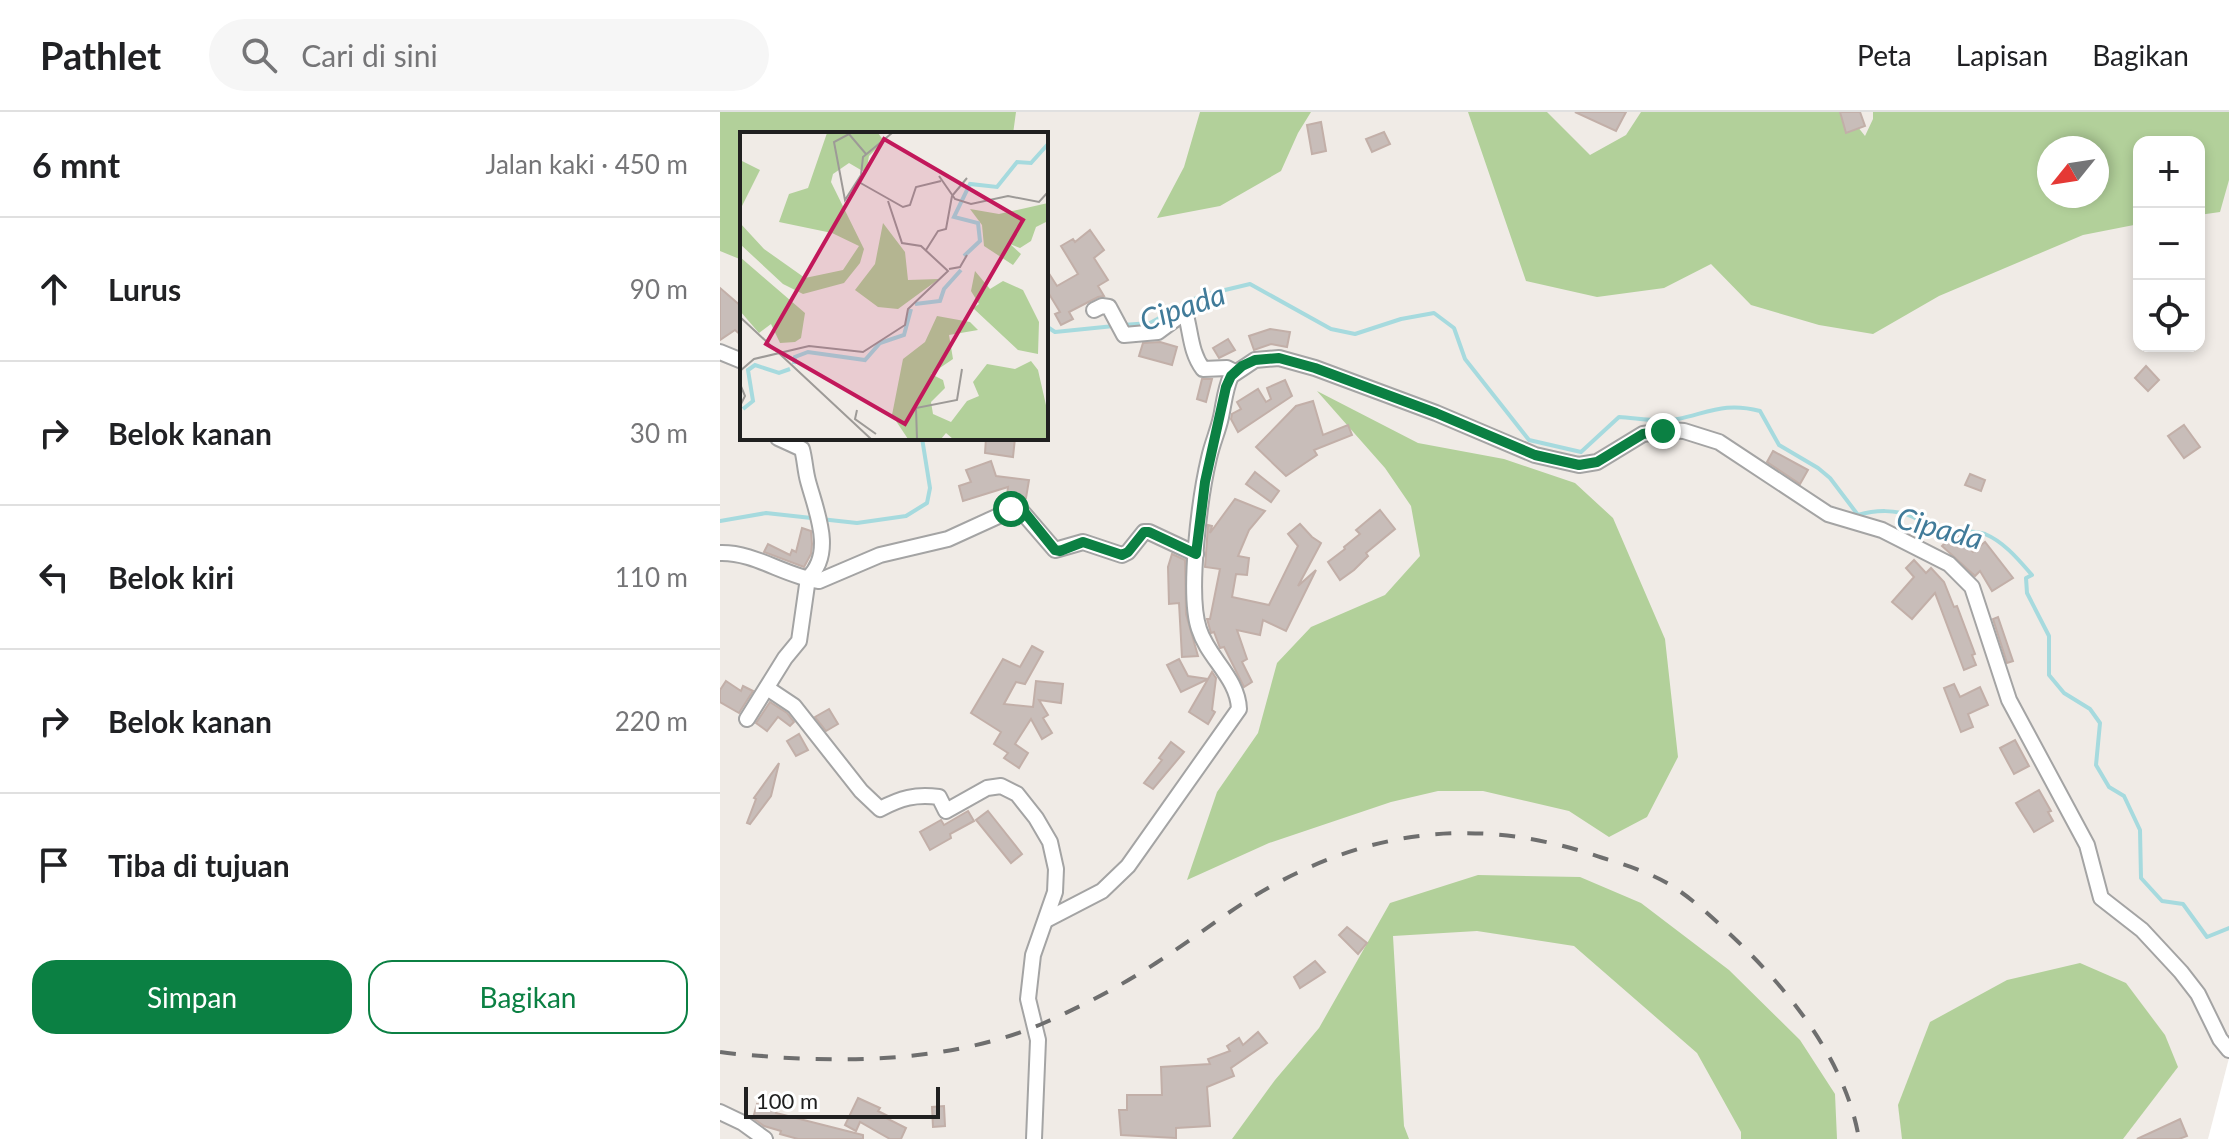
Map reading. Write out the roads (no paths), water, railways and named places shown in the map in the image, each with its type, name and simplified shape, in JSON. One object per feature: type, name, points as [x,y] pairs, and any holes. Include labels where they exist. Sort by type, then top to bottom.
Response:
[{"type":"street","points":[[1094,310],[1109,307],[1124,334],[1158,332],[1185,312],[1191,344],[1203,369],[1227,368],[1235,372]]},
{"type":"street","points":[[720,352],[740,360]]},
{"type":"street","points":[[1048,919],[1102,891],[1128,866],[1239,709],[1239,696],[1230,679],[1217,665],[1198,626],[1194,596],[1196,554],[1209,458],[1226,387],[1235,372],[1255,360],[1279,358],[1436,413],[1535,455],[1579,465],[1597,462],[1643,434],[1684,431],[1719,442],[1828,514],[1882,530],[1949,564],[1972,587],[2009,700],[2087,845],[2101,898],[2142,930],[2181,972],[2198,994],[2220,1039],[2229,1050]]},
{"type":"street","points":[[747,719],[799,641],[808,578],[815,571],[820,554],[821,528],[802,449],[782,440]]},
{"type":"street","points":[[720,553],[746,555],[819,581],[880,555],[948,539],[1018,507],[1055,550],[1083,542],[1122,555],[1144,532],[1149,532],[1196,554]]},
{"type":"street","points":[[767,688],[794,706],[837,763],[880,809],[901,798],[919,795],[939,797],[946,811],[994,786],[1001,786],[1017,794],[1036,818],[1050,842],[1056,869],[1055,892],[1048,919],[1033,955],[1028,999],[1038,1040],[1034,1139]]},
{"type":"street","points":[[720,1112],[743,1123],[765,1139]]},
{"type":"waterway","name":"Cipada","points":[[1123,325],[1150,323],[1200,296],[1250,284],[1331,329],[1355,334],[1401,319],[1434,313],[1454,328],[1465,359],[1529,440],[1581,452],[1619,417],[1671,420],[1718,409],[1748,408],[1760,411],[1779,445],[1830,478],[1858,515],[1878,511],[1900,513],[1942,529],[1992,537],[2032,575],[2026,578],[2027,593],[2049,636],[2049,675],[2064,693],[2090,709],[2100,723],[2096,765],[2109,787],[2124,796],[2140,830],[2141,878],[2162,901],[2183,904],[2207,937],[2229,928]]},
{"type":"waterway","name":"Cipada","points":[[1048,327],[1055,332],[1114,326]]},
{"type":"waterway","name":"Cipada","points":[[720,521],[766,513],[857,523],[906,516],[927,503],[930,488],[922,440]]},
{"type":"railway","points":[[720,1052],[807,1059],[911,1056],[1012,1035],[1115,988],[1263,891],[1319,863],[1399,839],[1479,833],[1561,845],[1647,873],[1680,891],[1719,923],[1794,1004],[1842,1082],[1859,1139]]}]
